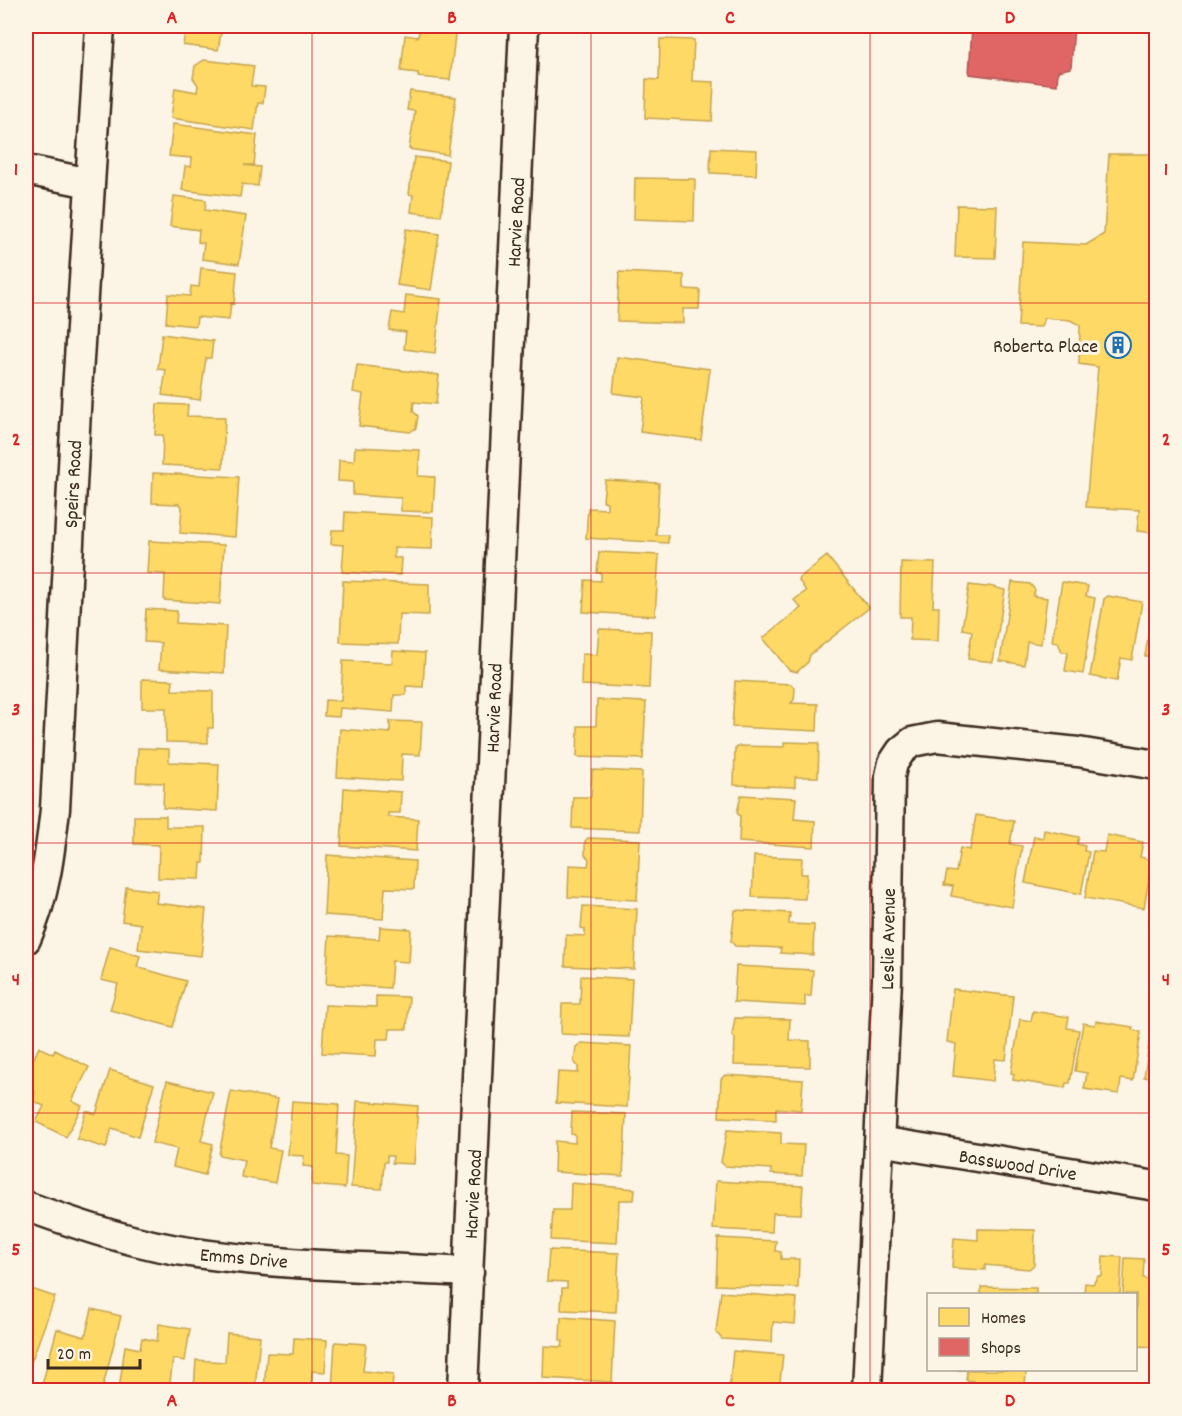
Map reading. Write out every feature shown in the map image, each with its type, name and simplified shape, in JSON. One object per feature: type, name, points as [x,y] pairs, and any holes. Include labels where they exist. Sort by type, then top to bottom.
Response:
[{"type":"street","name":"Speirs Road","points":[[26,939],[35,918],[50,858],[55,809],[100,26]]},
{"type":"street","name":"Harvie Road","points":[[463,1390],[524,26]]},
{"type":"street","points":[[26,170],[90,183]]},
{"type":"street","name":"Leslie Avenue","points":[[867,1390],[887,980],[890,776],[893,763],[901,751],[912,742],[937,737],[1078,752],[1156,765]]},
{"type":"street","name":"Basswood Drive","points":[[879,1141],[1156,1186]]},
{"type":"street","name":"Emms Drive","points":[[26,1206],[89,1229],[197,1253],[276,1261],[469,1272]]},
{"type":"building: Homes","points":[[186,26],[222,26],[218,50],[183,45]]},
{"type":"building: Homes","points":[[420,26],[456,26],[450,80],[418,77],[418,73],[401,71],[405,35],[418,37]]},
{"type":"building: Homes","points":[[660,39],[694,40],[692,81],[714,82],[712,121],[645,118],[646,79],[659,80]]},
{"type":"building: Homes","points":[[204,60],[254,66],[251,86],[265,87],[263,103],[258,103],[254,130],[171,118],[175,88],[197,92],[198,85],[193,78],[195,66]]},
{"type":"building: Homes","points":[[410,91],[456,97],[448,155],[409,149],[415,111],[407,110]]},
{"type":"building: Homes","points":[[173,124],[257,135],[254,165],[244,165],[260,167],[258,186],[242,184],[240,197],[182,190],[185,166],[191,167],[192,158],[169,156]]},
{"type":"building: Homes","points":[[711,148],[757,150],[756,175],[710,173]]},
{"type":"building: Homes","name":"Roberta Place","points":[[1109,154],[1156,154],[1156,533],[1137,531],[1139,510],[1086,507],[1098,367],[1079,364],[1080,325],[1070,320],[1044,318],[1041,327],[1018,326],[1023,242],[1086,245],[1104,234]]},
{"type":"building: Homes","points":[[414,157],[448,161],[441,216],[411,212],[413,195],[409,194]]},
{"type":"building: Homes","points":[[635,178],[695,179],[694,221],[634,219]]},
{"type":"building: Homes","points":[[174,196],[206,200],[205,210],[246,216],[239,264],[202,259],[204,243],[198,242],[199,230],[170,226]]},
{"type":"building: Homes","points":[[957,205],[997,206],[995,258],[955,257]]},
{"type":"building: Homes","points":[[406,229],[439,234],[431,290],[397,285]]},
{"type":"building: Homes","points":[[201,268],[237,272],[234,304],[231,303],[229,320],[197,317],[196,326],[166,323],[168,294],[190,296],[191,286],[199,287]]},
{"type":"building: Homes","points":[[619,272],[684,275],[684,289],[700,290],[699,309],[683,309],[683,323],[617,321]]},
{"type":"building: Homes","points":[[406,295],[441,299],[435,353],[404,349],[406,332],[389,330],[392,312],[404,314]]},
{"type":"building: Homes","points":[[162,334],[213,341],[211,358],[206,358],[200,400],[162,395],[166,370],[158,369]]},
{"type":"building: Homes","points":[[617,357],[710,369],[701,440],[640,432],[644,397],[613,393]]},
{"type":"building: Homes","points":[[357,365],[439,375],[436,404],[414,402],[413,411],[418,416],[416,428],[410,432],[359,426],[363,394],[353,392]]},
{"type":"building: Homes","points":[[157,404],[188,405],[187,416],[225,417],[223,468],[162,465],[163,435],[155,435]]},
{"type":"building: Homes","points":[[355,447],[420,450],[418,476],[435,477],[433,512],[401,511],[401,498],[353,495],[353,482],[338,481],[339,460],[354,461]]},
{"type":"building: Homes","points":[[153,473],[239,477],[235,537],[180,533],[182,507],[179,504],[152,503]]},
{"type":"building: Homes","points":[[605,480],[659,483],[656,535],[668,535],[668,543],[586,538],[588,508],[607,509],[607,502],[603,501]]},
{"type":"building: Homes","points":[[345,512],[433,517],[432,549],[394,548],[394,558],[401,558],[400,575],[342,572],[344,545],[331,544],[332,530],[344,530]]},
{"type":"building: Homes","points":[[149,541],[224,545],[220,604],[164,600],[165,574],[147,573]]},
{"type":"building: Homes","points":[[599,552],[659,555],[655,616],[583,612],[585,580],[601,581],[601,573],[597,573]]},
{"type":"building: Homes","points":[[827,556],[869,608],[810,655],[808,662],[797,672],[789,670],[763,638],[801,608],[794,600],[806,591],[798,579]]},
{"type":"building: Homes","points":[[901,562],[935,563],[933,607],[939,607],[938,641],[910,640],[911,617],[900,617]]},
{"type":"building: Homes","points":[[343,581],[429,584],[429,615],[399,614],[398,644],[340,642]]},
{"type":"building: Homes","points":[[1012,582],[1030,584],[1035,590],[1033,596],[1047,598],[1041,644],[1027,642],[1024,665],[1000,661]]},
{"type":"building: Homes","points":[[1062,582],[1088,586],[1086,596],[1095,598],[1083,674],[1065,671],[1068,652],[1062,652],[1058,642],[1052,641]]},
{"type":"building: Homes","points":[[969,585],[1005,590],[993,662],[968,659],[972,631],[962,629]]},
{"type":"building: Homes","points":[[1108,596],[1142,602],[1132,660],[1121,658],[1117,681],[1090,676],[1104,599]]},
{"type":"building: Homes","points":[[146,609],[177,611],[176,623],[226,626],[224,673],[159,669],[161,643],[144,642]]},
{"type":"building: Homes","points":[[1152,613],[1156,613],[1156,687],[1149,686],[1154,657],[1145,656]]},
{"type":"building: Homes","points":[[599,629],[651,631],[649,688],[581,685],[582,654],[597,655]]},
{"type":"building: Homes","points":[[393,651],[425,653],[423,687],[406,686],[406,695],[394,695],[393,712],[340,708],[339,717],[324,716],[325,700],[341,701],[343,661],[392,663]]},
{"type":"building: Homes","points":[[142,679],[173,680],[172,690],[213,691],[213,728],[208,728],[208,743],[166,742],[166,708],[142,708]]},
{"type":"building: Homes","points":[[735,681],[791,684],[795,689],[794,700],[791,703],[818,704],[817,731],[732,727]]},
{"type":"building: Homes","points":[[597,700],[646,702],[643,759],[577,757],[578,726],[596,726]]},
{"type":"building: Homes","points":[[390,721],[422,722],[420,755],[402,754],[401,781],[337,777],[340,729],[390,733]]},
{"type":"building: Homes","points":[[784,742],[819,743],[818,777],[795,777],[795,787],[734,785],[735,749],[739,746],[784,747]]},
{"type":"building: Homes","points":[[138,748],[169,749],[169,762],[219,764],[217,811],[163,808],[164,783],[136,782]]},
{"type":"building: Homes","points":[[592,770],[642,772],[640,831],[572,828],[573,797],[591,797]]},
{"type":"building: Homes","points":[[344,788],[401,792],[400,813],[388,813],[388,817],[418,819],[416,851],[341,846]]},
{"type":"building: Homes","points":[[741,795],[796,798],[794,819],[815,821],[814,847],[739,842],[740,816],[737,813]]},
{"type":"building: Homes","points":[[976,815],[1014,821],[1010,844],[1022,846],[1012,907],[951,896],[953,886],[944,885],[947,871],[956,872],[960,848],[970,850]]},
{"type":"building: Homes","points":[[134,816],[166,816],[166,827],[205,827],[204,863],[201,863],[200,879],[158,878],[159,845],[134,844]]},
{"type":"building: Homes","points":[[1044,830],[1079,837],[1077,844],[1085,846],[1084,851],[1089,852],[1081,894],[1025,883],[1034,836],[1043,838]]},
{"type":"building: Homes","points":[[1107,835],[1143,842],[1140,857],[1152,860],[1144,908],[1085,898],[1093,851],[1104,852]]},
{"type":"building: Homes","points":[[588,838],[640,840],[637,900],[568,897],[569,865],[588,866],[589,859],[585,855],[585,841]]},
{"type":"building: Homes","points":[[327,855],[415,861],[414,889],[385,888],[383,919],[324,915]]},
{"type":"building: Homes","points":[[754,856],[802,858],[801,874],[807,874],[805,899],[752,897]]},
{"type":"building: Homes","points":[[1156,882],[1156,928],[1148,926]]},
{"type":"building: Homes","points":[[126,887],[158,891],[156,903],[206,909],[201,956],[138,949],[141,924],[122,921]]},
{"type":"building: Homes","points":[[583,906],[637,909],[634,969],[565,966],[566,935],[585,936],[585,929],[581,928]]},
{"type":"building: Homes","points":[[735,910],[790,913],[789,924],[814,925],[813,955],[780,953],[781,948],[735,946],[731,941]]},
{"type":"building: Homes","points":[[380,927],[411,929],[409,962],[392,961],[390,988],[326,984],[329,936],[379,939]]},
{"type":"building: Homes","points":[[110,947],[140,956],[137,967],[186,981],[173,1027],[110,1010],[118,984],[101,980]]},
{"type":"building: Homes","points":[[736,966],[813,970],[811,996],[805,996],[805,1006],[734,1002]]},
{"type":"building: Homes","points":[[581,976],[632,979],[629,1037],[561,1034],[562,1004],[580,1004]]},
{"type":"building: Homes","points":[[953,989],[1013,996],[1006,1060],[995,1059],[993,1081],[953,1076],[956,1044],[947,1042]]},
{"type":"building: Homes","points":[[376,996],[409,997],[407,1029],[390,1029],[389,1039],[377,1039],[376,1056],[322,1053],[325,1005],[376,1007]]},
{"type":"building: Homes","points":[[1033,1011],[1069,1017],[1067,1028],[1079,1030],[1070,1083],[1066,1083],[1065,1088],[1013,1080],[1014,1074],[1011,1073],[1020,1019],[1031,1021]]},
{"type":"building: Homes","points":[[735,1018],[790,1019],[789,1040],[810,1041],[810,1067],[734,1065],[735,1038],[732,1035]]},
{"type":"building: Homes","points":[[1153,1018],[1156,1019],[1156,1106],[1150,1105],[1154,1079],[1144,1077]]},
{"type":"building: Homes","points":[[1096,1021],[1133,1027],[1132,1030],[1141,1032],[1133,1081],[1121,1079],[1119,1094],[1084,1089],[1087,1073],[1075,1071],[1083,1023],[1095,1025]]},
{"type":"building: Homes","points":[[581,1043],[631,1046],[627,1107],[556,1103],[558,1072],[578,1073],[578,1066],[574,1062],[576,1047]]},
{"type":"building: Homes","points":[[39,1047],[53,1054],[55,1050],[89,1067],[72,1101],[82,1106],[66,1137],[36,1122],[44,1106],[34,1101],[35,1091],[26,1087],[26,1076]]},
{"type":"building: Homes","points":[[110,1070],[154,1084],[138,1137],[112,1128],[106,1148],[77,1139],[86,1111],[96,1114]]},
{"type":"building: Homes","points":[[725,1075],[803,1080],[801,1110],[776,1108],[776,1120],[719,1117],[721,1079]]},
{"type":"building: Homes","points":[[167,1081],[213,1092],[201,1141],[213,1144],[205,1175],[173,1167],[177,1149],[152,1143]]},
{"type":"building: Homes","points":[[231,1091],[278,1099],[269,1148],[281,1150],[275,1183],[241,1177],[244,1160],[219,1155]]},
{"type":"building: Homes","points":[[292,1101],[339,1104],[336,1155],[347,1156],[345,1188],[312,1185],[313,1167],[303,1166],[304,1156],[288,1155]]},
{"type":"building: Homes","points":[[357,1101],[418,1106],[414,1164],[392,1163],[393,1156],[387,1156],[387,1162],[384,1162],[382,1189],[351,1187]]},
{"type":"building: Homes","points":[[572,1112],[626,1114],[623,1176],[554,1172],[555,1141],[575,1143],[575,1135],[571,1134]]},
{"type":"building: Homes","points":[[727,1130],[781,1133],[781,1144],[804,1145],[802,1176],[771,1174],[771,1169],[725,1166],[721,1162]]},
{"type":"building: Homes","points":[[716,1181],[803,1186],[801,1214],[773,1213],[772,1232],[713,1229]]},
{"type":"building: Homes","points":[[571,1183],[635,1189],[634,1200],[619,1200],[617,1243],[551,1240],[553,1210],[570,1210]]},
{"type":"building: Homes","points":[[978,1229],[1035,1230],[1034,1265],[1029,1269],[985,1265],[985,1270],[952,1268],[954,1238],[978,1240]]},
{"type":"building: Homes","points":[[718,1238],[776,1241],[775,1251],[781,1252],[781,1259],[799,1259],[798,1288],[716,1285]]},
{"type":"building: Homes","points":[[549,1250],[619,1253],[616,1312],[561,1310],[562,1288],[567,1288],[567,1282],[547,1281]]},
{"type":"building: Homes","points":[[1103,1256],[1122,1257],[1120,1293],[1084,1293],[1085,1283],[1093,1284],[1098,1276],[1102,1276]]},
{"type":"building: Homes","points":[[1125,1258],[1144,1259],[1143,1278],[1148,1279],[1152,1287],[1156,1288],[1155,1347],[1137,1346],[1137,1293],[1123,1293]]},
{"type":"building: Homes","points":[[26,1287],[55,1297],[26,1376]]},
{"type":"building: Homes","points":[[981,1287],[1036,1288],[1036,1293],[981,1293]]},
{"type":"building: Homes","points":[[721,1292],[797,1298],[795,1324],[773,1322],[772,1342],[722,1339],[716,1332]]},
{"type":"building: Homes","points":[[92,1309],[121,1316],[102,1390],[65,1390],[42,1385],[57,1329],[85,1337]]},
{"type":"building: Homes","points":[[561,1317],[615,1321],[612,1382],[543,1378],[544,1346],[562,1347]]},
{"type":"building: Homes","points":[[159,1324],[190,1329],[185,1361],[173,1359],[169,1390],[119,1390],[125,1346],[140,1349],[142,1338],[157,1341]]},
{"type":"building: Homes","points":[[227,1333],[260,1336],[255,1390],[194,1390],[196,1360],[225,1362]]},
{"type":"building: Homes","points":[[294,1338],[327,1340],[325,1372],[312,1371],[311,1390],[264,1390],[267,1353],[293,1354]]},
{"type":"building: Homes","points":[[335,1342],[366,1344],[363,1371],[393,1374],[392,1390],[332,1390]]},
{"type":"building: Homes","points":[[733,1351],[783,1355],[779,1390],[729,1390]]},
{"type":"building: Homes","points":[[967,1371],[1026,1371],[1025,1390],[973,1388],[973,1381],[966,1380]]},
{"type":"building: Homes","points":[[562,1387],[612,1390],[558,1390]]},
{"type":"building: Shops","points":[[972,26],[1074,26],[1071,68],[1058,71],[1057,85],[969,74]]},
{"type":"place","name":"Roberta Place","points":[[1118,345]]}]
